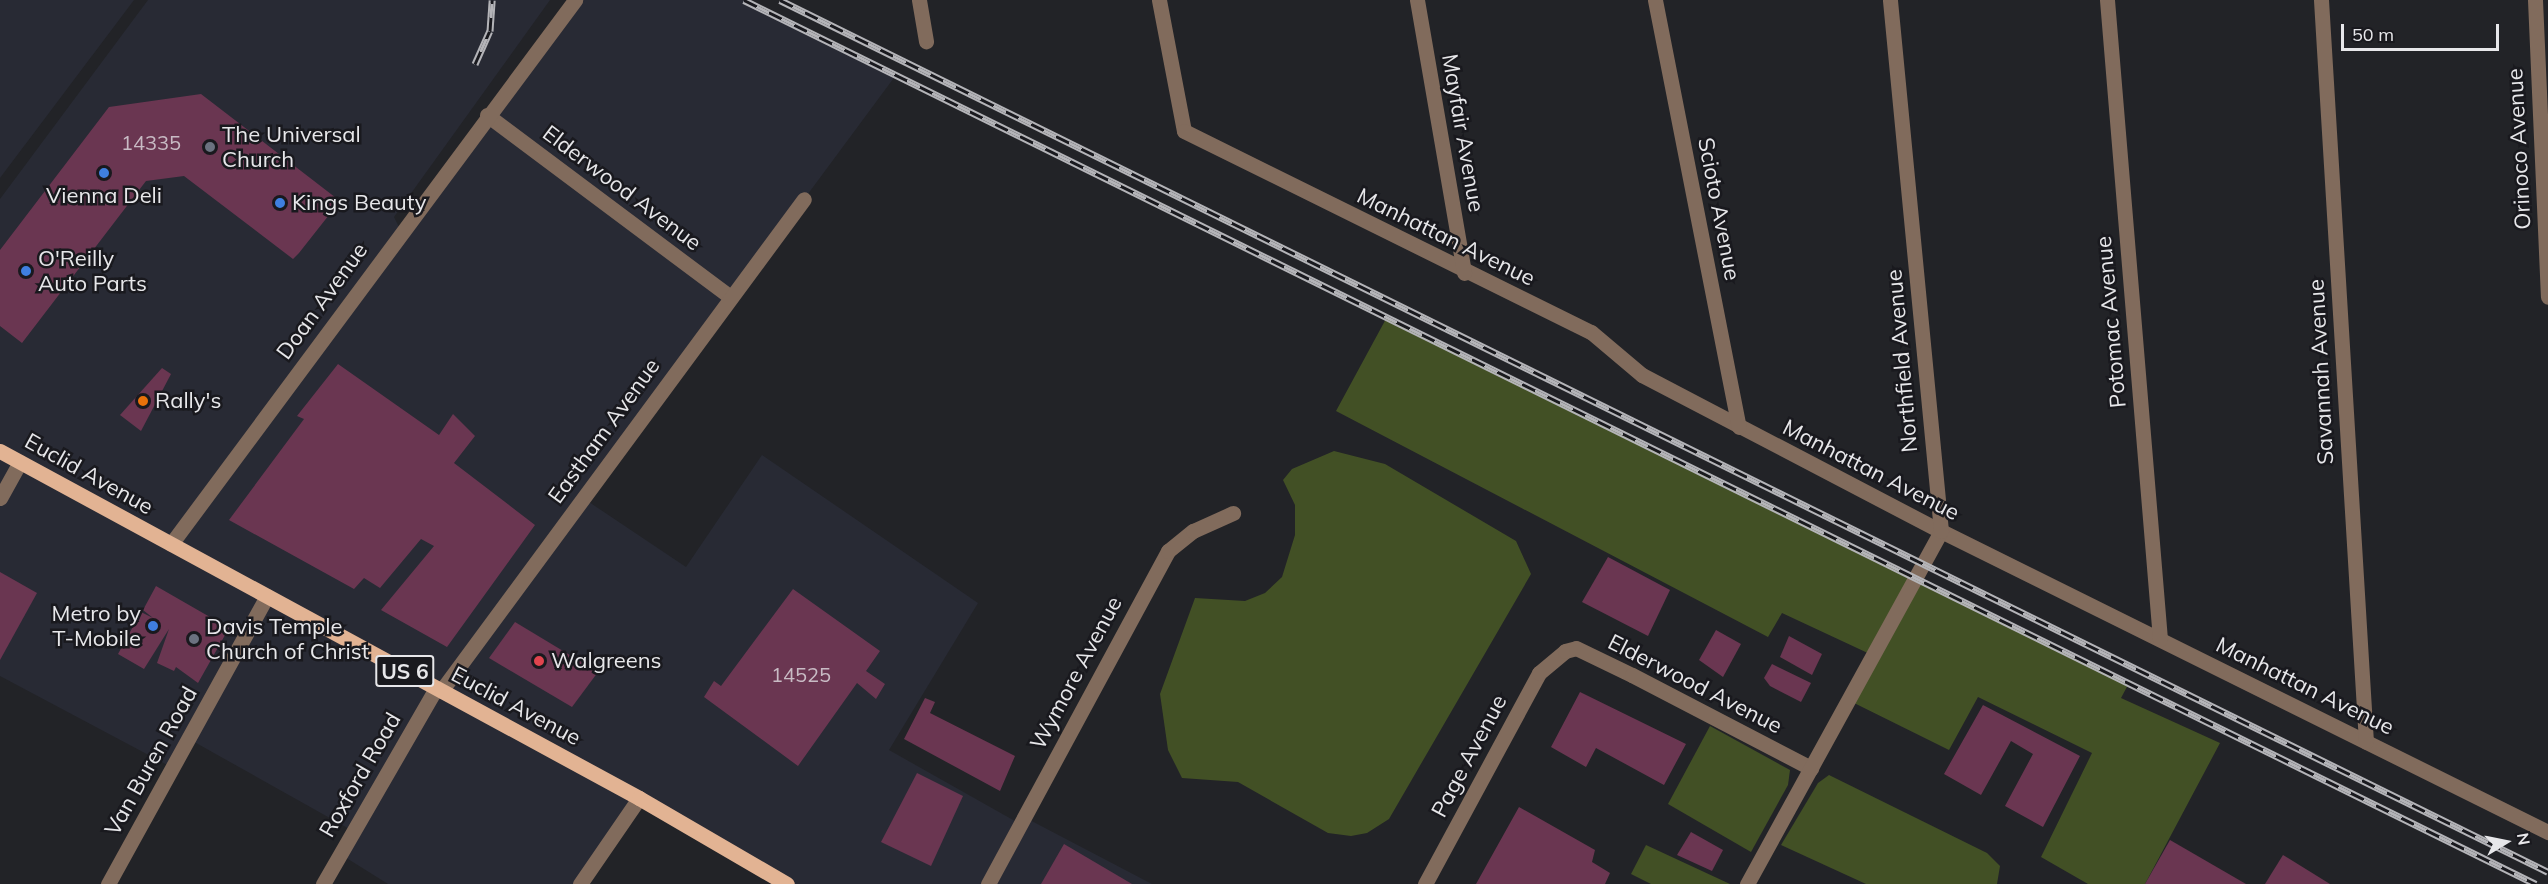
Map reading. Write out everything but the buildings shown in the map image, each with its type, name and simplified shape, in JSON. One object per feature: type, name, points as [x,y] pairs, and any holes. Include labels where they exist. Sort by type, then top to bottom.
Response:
[{"type":"main road","name":"Euclid Avenue","points":[[0,451],[639,798],[787,884]]},
{"type":"street","name":"Doan Avenue","points":[[171,544],[487,115],[575,0]]},
{"type":"street","points":[[918,0],[926,41]]},
{"type":"street","name":"Manhattan Avenue","points":[[1158,0],[1184,131],[1464,273],[1592,332],[1642,375],[1739,428],[1941,531],[2548,832]]},
{"type":"street","name":"Mayfair Avenue","points":[[1417,0],[1464,273]]},
{"type":"street","name":"Scioto Avenue","points":[[1655,0],[1739,428]]},
{"type":"street","name":"Northfield Avenue","points":[[1890,0],[1941,531]]},
{"type":"street","name":"Potomac Avenue","points":[[2107,0],[2160,639]]},
{"type":"street","name":"Savannah Avenue","points":[[2321,0],[2366,742]]},
{"type":"street","name":"Orinoco Avenue","points":[[2535,0],[2548,297]]},
{"type":"street","name":"Elderwood Avenue","points":[[487,115],[730,297]]},
{"type":"street","name":"Eastham Avenue","points":[[439,690],[804,199]]},
{"type":"street","points":[[0,498],[20,462]]},
{"type":"street","name":"Wymore Avenue","points":[[988,884],[1168,551],[1193,531],[1233,513]]},
{"type":"street","points":[[1747,884],[1941,531]]},
{"type":"street","name":"Van Buren Road","points":[[108,884],[267,596]]},
{"type":"street","name":"Elderwood Avenue","points":[[1558,653],[1576,648],[1811,768]]},
{"type":"street","name":"Page Avenue","points":[[1425,884],[1539,673],[1558,653]]},
{"type":"street","name":"Roxford Road","points":[[322,884],[439,690]]},
{"type":"street","points":[[580,884],[639,798]]},
{"type":"shaded area","points":[[0,0],[134,0],[0,178]]},
{"type":"shaded area","points":[[148,0],[550,0],[394,217],[401,231],[574,0],[744,0],[896,75],[583,498],[686,567],[762,455],[978,603],[889,750],[1020,824],[1024,817],[1152,884],[787,884],[639,798],[580,884],[388,884],[340,854],[353,831],[189,739],[173,768],[0,676],[0,199]]},
{"type":"green space","points":[[1387,317],[2129,683],[2121,698],[2220,743],[2145,884],[2088,884],[2041,857],[2092,753],[1978,697],[1949,750],[1848,700],[1872,655],[1782,613],[1768,637],[1336,411]]},
{"type":"green space","points":[[1334,451],[1385,464],[1516,541],[1531,574],[1389,819],[1367,833],[1351,836],[1328,833],[1238,782],[1182,778],[1168,750],[1160,694],[1195,598],[1245,601],[1265,593],[1282,577],[1295,535],[1295,505],[1283,480],[1292,469]]},
{"type":"green space","points":[[1710,726],[1790,770],[1788,785],[1751,852],[1668,804]]},
{"type":"green space","points":[[1829,775],[1987,853],[2000,866],[1997,884],[1866,884],[1781,845],[1818,783]]},
{"type":"green space","points":[[1646,845],[1730,884],[1651,884],[1631,874]]},
{"type":"railway","points":[[475,64],[490,31],[492,0]]},
{"type":"railway","points":[[744,0],[2536,884]]},
{"type":"railway","points":[[780,0],[2548,872]]},
{"type":"place","name":"The Universal Church","points":[[210,147]]},
{"type":"place","name":"Vienna Deli","points":[[104,173]]},
{"type":"place","name":"Kings Beauty","points":[[280,203]]},
{"type":"place","name":"O'Reilly Auto Parts","points":[[26,271]]},
{"type":"place","name":"Rally's","points":[[143,401]]},
{"type":"place","name":"Metro by T-Mobile","points":[[153,626]]},
{"type":"place","name":"Davis Temple Church of Christ","points":[[194,639]]},
{"type":"place","name":"Walgreens","points":[[539,661]]}]
